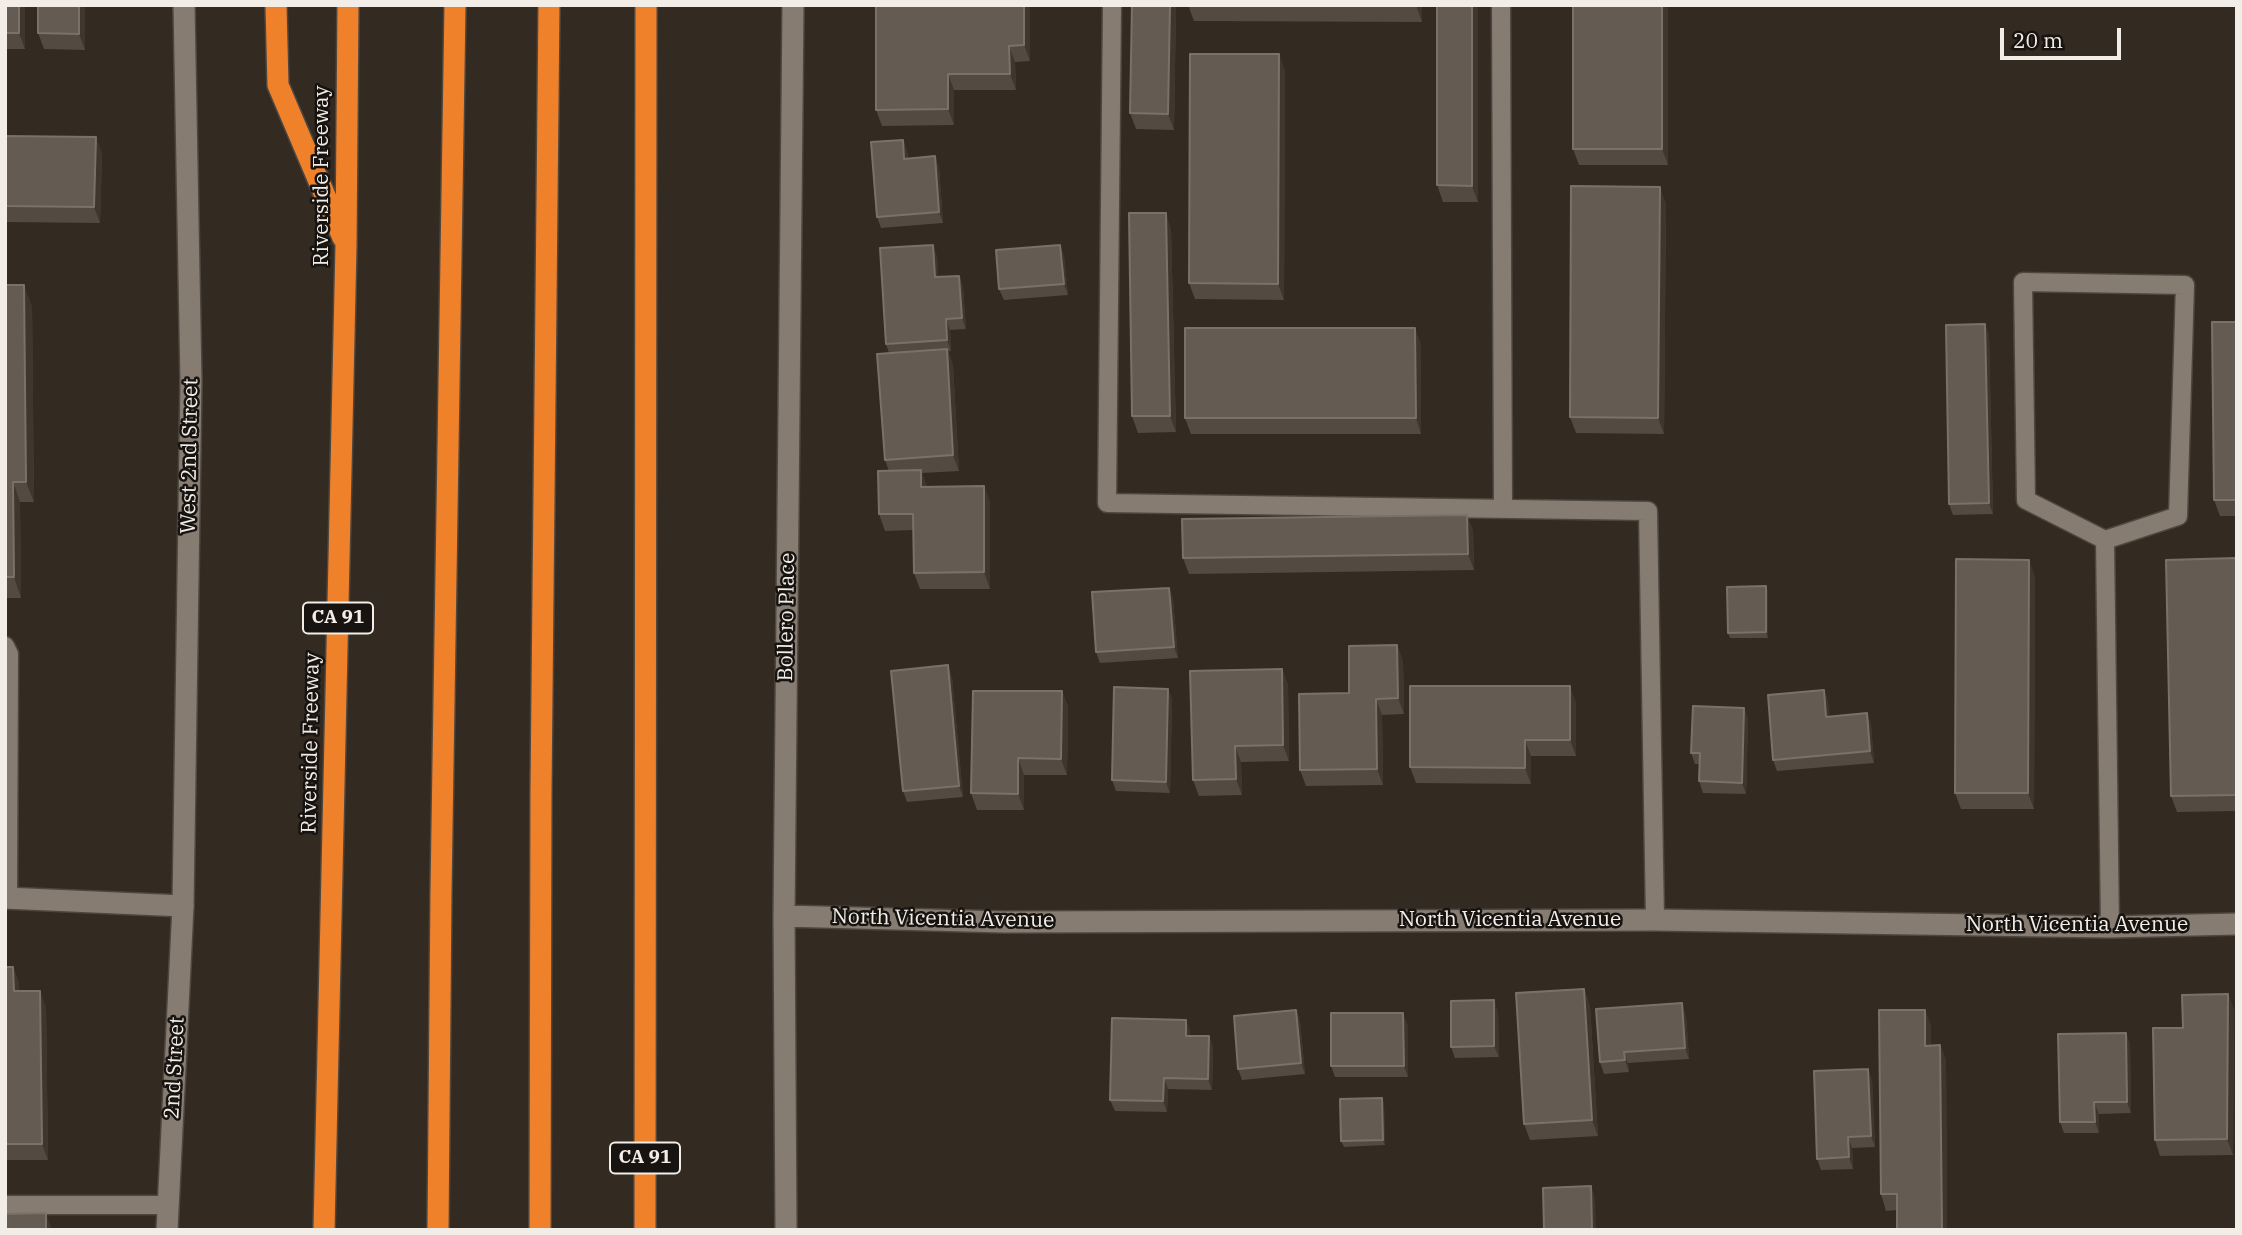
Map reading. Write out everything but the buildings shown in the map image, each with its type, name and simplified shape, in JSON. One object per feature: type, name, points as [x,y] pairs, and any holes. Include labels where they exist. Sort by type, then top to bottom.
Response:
[{"type":"highway","points":[[276,5],[278,85],[346,246]]},
{"type":"highway","name":"Riverside Freeway","points":[[324,1230],[346,246],[348,5]]},
{"type":"highway","points":[[438,1230],[455,5]]},
{"type":"highway","points":[[540,1230],[541,790],[549,5]]},
{"type":"highway","name":"CA 91","points":[[645,1230],[646,5]]},
{"type":"highway","points":[[645,1086],[651,1230]]},
{"type":"street","name":"West 2nd Street","points":[[183,906],[191,381],[184,5]]},
{"type":"street","name":"Bollero Place","points":[[786,1230],[784,916],[793,5]]},
{"type":"street","points":[[7,898],[183,906]]},
{"type":"street","name":"2nd Street","points":[[167,1230],[183,906]]},
{"type":"street","name":"North Vicentia Avenue","points":[[784,916],[1004,922],[1655,920],[2110,926],[2237,924]]},
{"type":"lane","points":[[1112,5],[1107,503],[1648,511],[1655,920]]},
{"type":"lane","points":[[1501,5],[1503,509]]},
{"type":"lane","points":[[2023,282],[2185,285],[2178,516],[2105,540],[2026,500],[2023,282]]},
{"type":"lane","points":[[2105,540],[2110,926]]},
{"type":"lane","points":[[5,646],[9,654],[7,898]]},
{"type":"lane","points":[[5,1205],[168,1205]]}]
